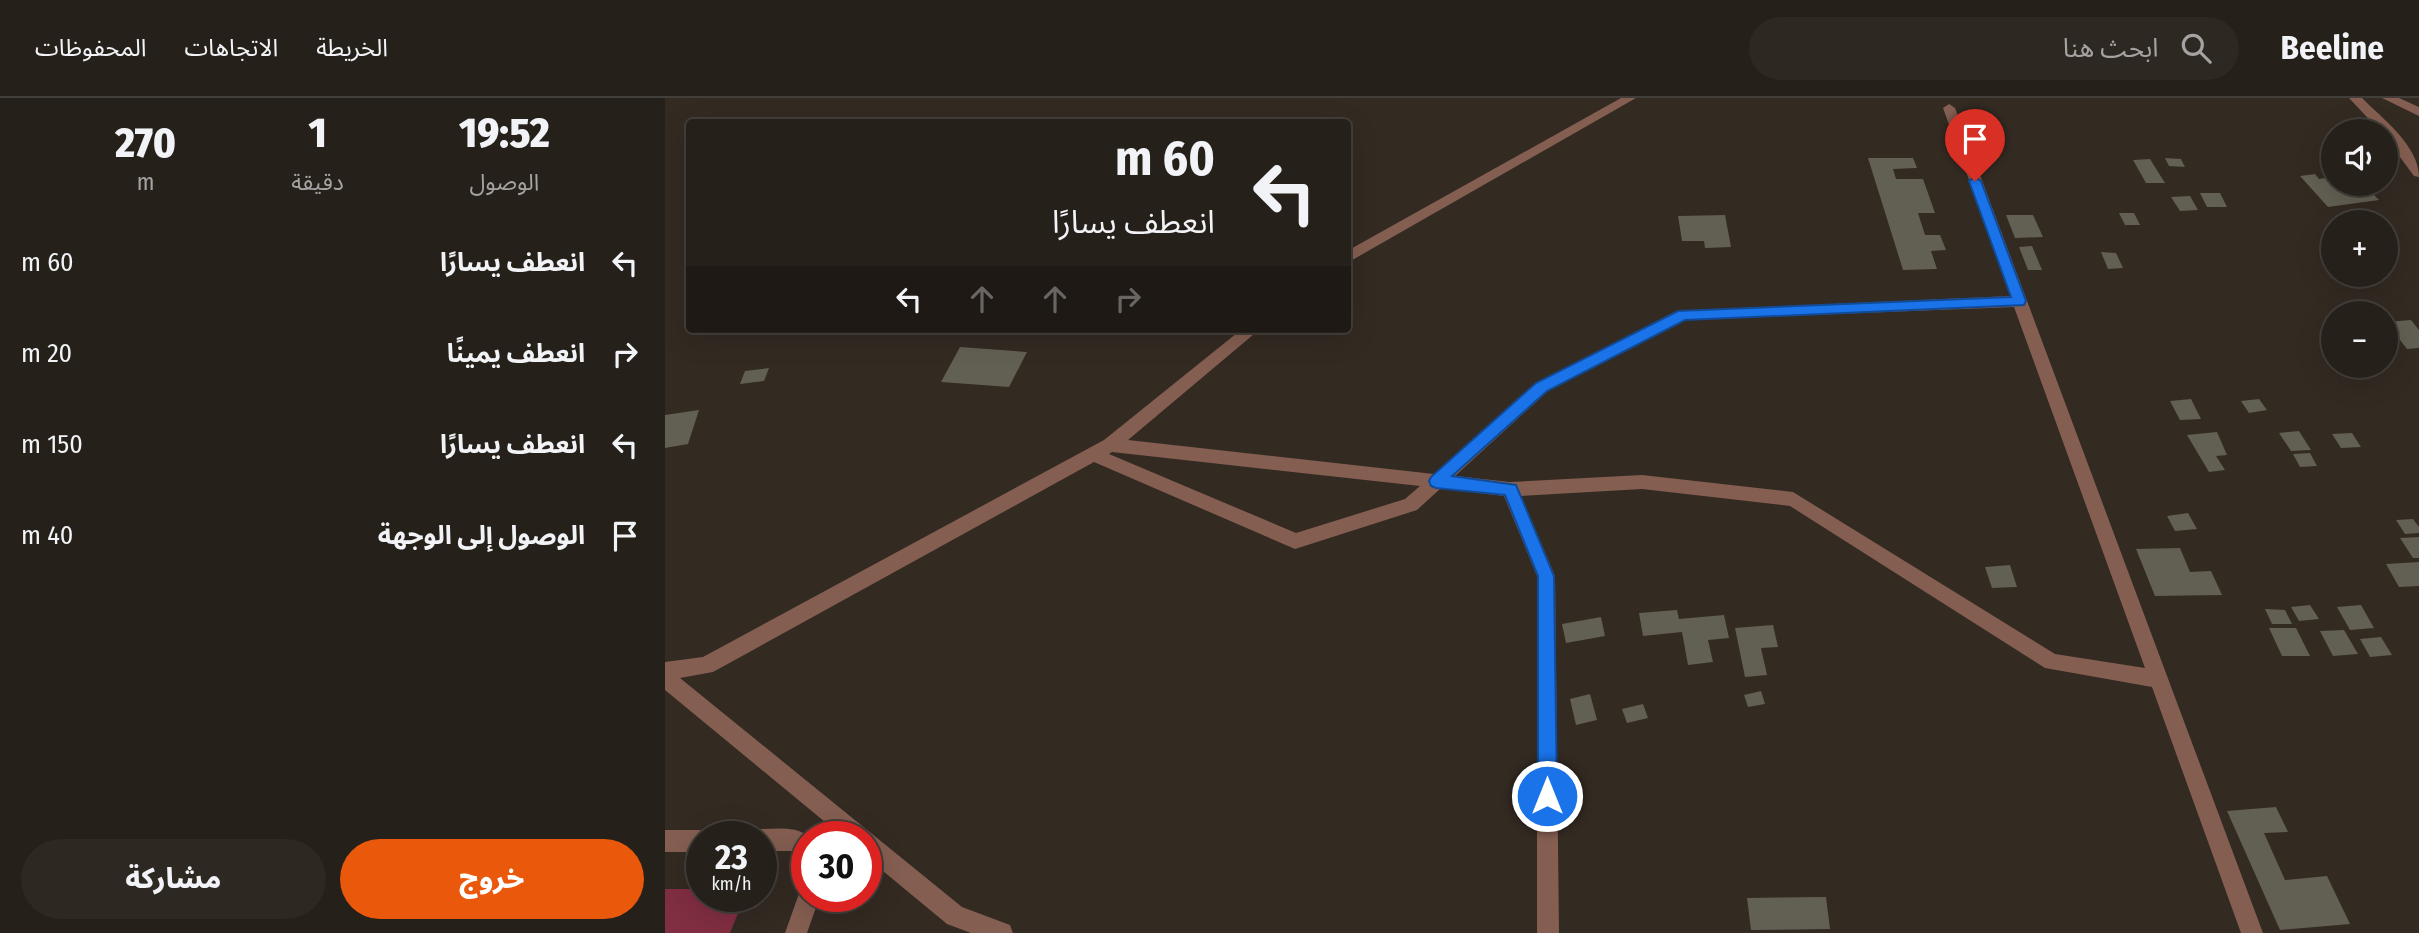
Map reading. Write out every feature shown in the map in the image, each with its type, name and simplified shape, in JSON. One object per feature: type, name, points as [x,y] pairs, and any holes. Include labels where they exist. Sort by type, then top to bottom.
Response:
[{"type":"street","points":[[1351,256],[1630,98]]},
{"type":"street","points":[[2355,98],[2392,136],[2419,173]]},
{"type":"street","points":[[2388,98],[2419,112]]},
{"type":"street","points":[[1948,108],[2252,933]]},
{"type":"street","points":[[1093,454],[1295,541],[1411,505],[1542,387],[1682,315],[2019,301]]},
{"type":"street","points":[[665,671],[706,666],[1093,454],[1110,444],[1247,333]]},
{"type":"street","points":[[1110,444],[1510,489],[1642,481],[1793,499],[2052,662],[2158,679]]},
{"type":"street","points":[[1510,489],[1546,576],[1548,933]]},
{"type":"street","points":[[665,678],[840,821]]},
{"type":"street","points":[[665,841],[686,841]]},
{"type":"street","points":[[882,856],[955,916],[1002,933]]},
{"type":"street","points":[[796,933],[803,912]]},
{"type":"shaded area","points":[[665,889],[686,889],[686,912],[739,912],[730,933],[665,933]]},
{"type":"building","points":[[1868,158],[1913,158],[1917,168],[1893,169],[1896,179],[1923,179],[1935,213],[1918,213],[1925,235],[1940,235],[1946,250],[1931,251],[1937,269],[1903,270]]},
{"type":"building","points":[[2165,158],[2181,159],[2185,167],[2169,166]]},
{"type":"building","points":[[2150,159],[2165,183],[2146,183],[2133,160]]},
{"type":"building","points":[[2315,174],[2321,179],[2321,196],[2375,196],[2379,200],[2328,207],[2300,176]]},
{"type":"building","points":[[2200,193],[2220,193],[2227,207],[2207,207]]},
{"type":"building","points":[[2190,196],[2198,210],[2180,211],[2171,197]]},
{"type":"building","points":[[2119,213],[2134,213],[2140,225],[2125,225]]},
{"type":"building","points":[[1725,215],[1731,247],[1705,248],[1704,241],[1682,241],[1678,216]]},
{"type":"building","points":[[2006,215],[2033,215],[2043,237],[2015,238]]},
{"type":"building","points":[[2032,246],[2042,270],[2028,270],[2019,247]]},
{"type":"building","points":[[2101,252],[2116,253],[2123,268],[2108,269]]},
{"type":"building","points":[[2411,320],[2419,330],[2419,348],[2407,349],[2398,337],[2398,321]]},
{"type":"building","points":[[960,347],[1027,352],[1009,387],[941,382]]},
{"type":"building","points":[[769,368],[764,381],[740,384],[745,371]]},
{"type":"building","points":[[2191,399],[2201,419],[2180,420],[2170,401]]},
{"type":"building","points":[[2259,399],[2267,410],[2249,413],[2241,401]]},
{"type":"building","points":[[699,410],[688,444],[665,448],[665,415]]},
{"type":"building","points":[[2299,431],[2311,450],[2291,451],[2279,433]]},
{"type":"building","points":[[2217,432],[2227,455],[2216,456],[2225,470],[2209,472],[2187,435]]},
{"type":"building","points":[[2352,433],[2361,447],[2341,448],[2332,434]]},
{"type":"building","points":[[2310,453],[2317,466],[2300,467],[2293,454]]},
{"type":"building","points":[[2188,513],[2197,529],[2175,531],[2167,516]]},
{"type":"building","points":[[2413,519],[2419,527],[2419,533],[2405,534],[2396,520]]},
{"type":"building","points":[[2419,537],[2419,558],[2413,558],[2400,538]]},
{"type":"building","points":[[2180,548],[2190,572],[2211,571],[2222,595],[2155,596],[2136,549]]},
{"type":"building","points":[[2419,562],[2419,586],[2399,587],[2386,564]]},
{"type":"building","points":[[2010,565],[2017,587],[1992,588],[1985,567]]},
{"type":"building","points":[[2310,605],[2319,619],[2299,621],[2291,607]]},
{"type":"building","points":[[2361,605],[2374,628],[2350,630],[2337,607]]},
{"type":"building","points":[[2265,609],[2285,610],[2292,624],[2272,624]]},
{"type":"building","points":[[1677,610],[1679,619],[1724,615],[1729,638],[1708,640],[1713,662],[1688,665],[1682,632],[1643,636],[1639,613]]},
{"type":"building","points":[[1601,617],[1605,636],[1566,643],[1562,624]]},
{"type":"building","points":[[1773,625],[1778,647],[1761,648],[1767,675],[1745,677],[1735,628]]},
{"type":"building","points":[[2269,628],[2296,628],[2310,656],[2282,656]]},
{"type":"building","points":[[2344,630],[2358,654],[2333,656],[2320,631]]},
{"type":"building","points":[[2381,637],[2392,655],[2370,657],[2360,639]]},
{"type":"building","points":[[1761,691],[1765,704],[1748,707],[1744,695]]},
{"type":"building","points":[[1590,694],[1597,720],[1576,725],[1570,699]]},
{"type":"building","points":[[1643,704],[1648,718],[1627,723],[1622,709]]},
{"type":"building","points":[[2276,807],[2288,832],[2264,833],[2285,880],[2327,876],[2350,924],[2280,930],[2227,811]]},
{"type":"building","points":[[1826,897],[1830,929],[1751,930],[1747,898]]},
{"type":"route","points":[[1547,796],[1546,576],[1510,489],[1436,481],[1542,387],[1682,315],[2019,301],[1975,181]]}]
